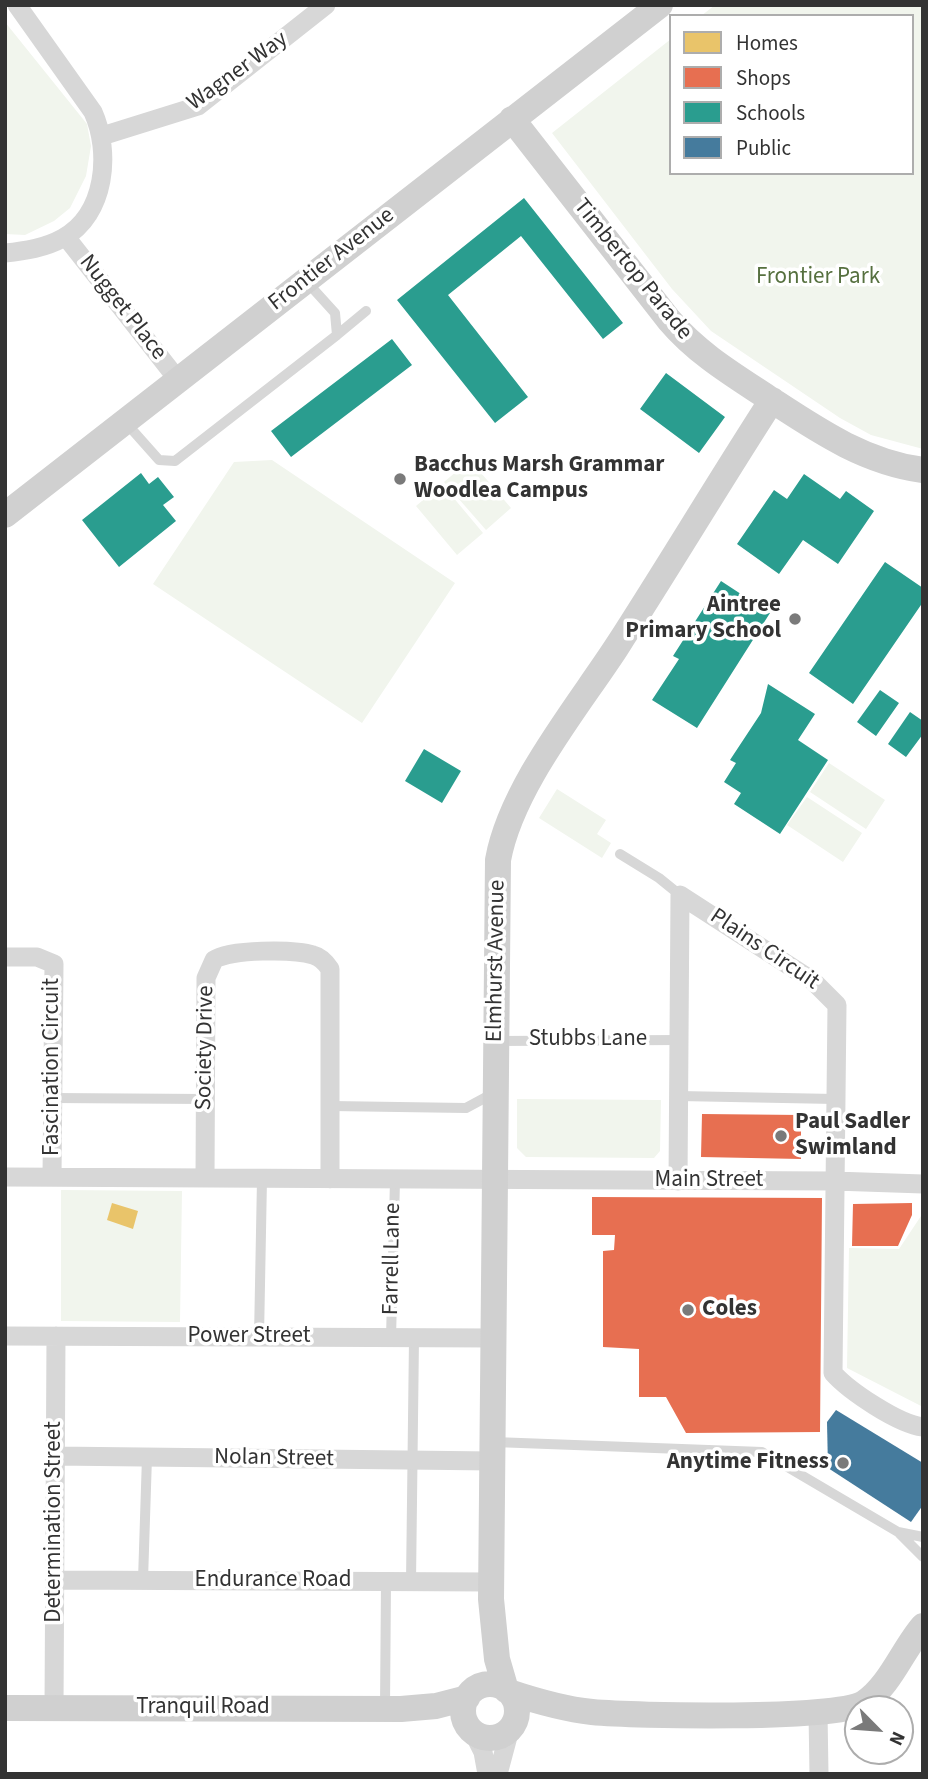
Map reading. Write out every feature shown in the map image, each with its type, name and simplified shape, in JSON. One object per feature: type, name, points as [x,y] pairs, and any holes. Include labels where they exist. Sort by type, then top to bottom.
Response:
[{"type":"street","points":[[5,253],[47,246],[66,237],[83,219],[103,179],[102,136],[93,112],[17,5]]},
{"type":"street","name":"Wagner Way","points":[[102,136],[198,106],[326,5]]},
{"type":"street","name":"Frontier Avenue","points":[[5,515],[512,120],[651,8]]},
{"type":"street","name":"Timbertop Parade","points":[[512,120],[681,334],[708,358],[861,454],[884,463],[923,470]]},
{"type":"street","name":"Nugget Place","points":[[66,237],[178,380]]},
{"type":"street","name":"Elmhurst Avenue","points":[[508,1691],[496,1658],[491,1590],[498,860],[509,821],[527,785],[711,501],[772,400]]},
{"type":"street","name":"Plains Circuit","points":[[678,1181],[680,895]]},
{"type":"street","name":"Plains Circuit","points":[[680,895],[813,981],[837,1005],[833,1373],[842,1383],[905,1422],[923,1427]]},
{"type":"street","name":"Society Drive","points":[[205,1178],[206,978],[210,965],[220,956],[233,952],[305,953],[323,960],[331,975],[330,1179]]},
{"type":"street","name":"Fascination Circuit","points":[[5,957],[37,957],[54,964],[52,1177]]},
{"type":"street","name":"Main Street","points":[[5,1177],[834,1181],[923,1184]]},
{"type":"street","name":"Power Street","points":[[5,1336],[494,1338]]},
{"type":"street","name":"Determination Street","points":[[54,1708],[55,1336]]},
{"type":"street","name":"Nolan Street","points":[[55,1456],[412,1460],[493,1452]]},
{"type":"street","name":"Endurance Road","points":[[55,1580],[411,1582],[491,1590]]},
{"type":"street","name":"Elmhurst Avenue","points":[[468,1696],[480,1667],[491,1590]]},
{"type":"street","points":[[393,1709],[441,1717],[492,1738],[531,1718],[560,1714],[818,1713],[845,1710],[865,1702],[882,1685],[921,1626]]},
{"type":"street","points":[[393,1709],[436,1706],[468,1696],[491,1684],[556,1706],[592,1712]]},
{"type":"street","points":[[498,1774],[517,1709],[508,1691]]},
{"type":"street","points":[[468,1696],[464,1719],[483,1752],[486,1774]]},
{"type":"street","name":"Tranquil Road","points":[[5,1708],[393,1709]]},
{"type":"street","points":[[818,1713],[819,1774]]},
{"type":"lane","points":[[306,280],[335,313],[337,335]]},
{"type":"lane","points":[[125,421],[159,460],[175,461],[366,311]]},
{"type":"lane","name":"Plains Circuit","points":[[620,853],[680,895]]},
{"type":"lane","name":"Stubbs Lane","points":[[496,1041],[679,1040]]},
{"type":"lane","points":[[331,1107],[466,1108],[496,1092]]},
{"type":"lane","points":[[679,1096],[835,1100]]},
{"type":"lane","points":[[53,1098],[205,1099]]},
{"type":"lane","points":[[259,1337],[262,1179]]},
{"type":"lane","name":"Farrell Lane","points":[[391,1338],[395,1180]]},
{"type":"lane","points":[[411,1582],[414,1338]]},
{"type":"lane","points":[[493,1452],[762,1452],[898,1532],[923,1556]]},
{"type":"lane","points":[[143,1580],[147,1457]]},
{"type":"lane","points":[[898,1532],[923,1536]]},
{"type":"lane","points":[[386,1582],[393,1709]]},
{"type":"green space","name":"Frontier Park","points":[[715,5],[923,5],[923,449],[871,435],[840,418],[711,331],[672,289],[552,133],[669,41],[669,175],[914,175],[914,14],[704,14]]},
{"type":"green space","points":[[5,22],[87,124],[91,146],[86,176],[70,208],[54,221],[25,235],[5,234]]},
{"type":"green space","points":[[272,460],[455,583],[362,723],[153,584],[234,462]]},
{"type":"green space","points":[[470,460],[511,508],[486,530],[444,482]]},
{"type":"green space","points":[[442,484],[483,533],[457,555],[416,506]]},
{"type":"green space","points":[[829,763],[885,800],[866,829],[810,792]]},
{"type":"green space","points":[[557,789],[606,820],[597,834],[611,843],[602,858],[539,818]]},
{"type":"green space","points":[[807,797],[862,833],[843,862],[787,825]]},
{"type":"green space","points":[[517,1099],[661,1100],[660,1151],[654,1158],[526,1157],[517,1148]]},
{"type":"green space","points":[[61,1190],[182,1191],[180,1322],[61,1321]]},
{"type":"green space","points":[[923,1213],[923,1407],[847,1368],[849,1248],[899,1249]]},
{"type":"building: Homes","points":[[112,1203],[138,1211],[133,1229],[107,1220]]},
{"type":"building: Shops","points":[[702,1114],[801,1115],[801,1159],[701,1157]]},
{"type":"building: Shops","points":[[592,1197],[822,1198],[820,1432],[686,1433],[666,1397],[639,1397],[639,1349],[603,1347],[603,1251],[614,1250],[615,1235],[592,1235]]},
{"type":"building: Shops","points":[[912,1203],[912,1215],[898,1246],[852,1246],[853,1204]]},
{"type":"building: Schools","points":[[524,198],[623,323],[603,339],[521,236],[448,295],[528,397],[495,423],[397,300]]},
{"type":"building: Schools","points":[[392,339],[412,365],[291,457],[271,431]]},
{"type":"building: Schools","points":[[666,373],[725,417],[699,453],[640,409]]},
{"type":"building: Schools","points":[[141,473],[149,484],[158,477],[174,497],[163,505],[176,521],[119,567],[82,520]]},
{"type":"building: Schools","points":[[804,474],[840,499],[846,491],[874,511],[838,564],[803,540],[779,574],[737,544],[774,490],[787,499]]},
{"type":"building: Schools","points":[[885,562],[923,588],[923,602],[853,704],[809,673]]},
{"type":"building: Schools","points":[[721,581],[770,613],[697,728],[652,700],[679,659],[673,656]]},
{"type":"building: Schools","points":[[768,684],[815,714],[798,740],[828,760],[780,834],[734,804],[741,793],[724,782],[736,763],[730,760],[761,713]]},
{"type":"building: Schools","points":[[880,690],[899,703],[876,736],[857,722]]},
{"type":"building: Schools","points":[[910,712],[923,721],[923,734],[906,757],[888,744]]},
{"type":"building: Schools","points":[[424,749],[461,771],[442,803],[405,781]]},
{"type":"building: Public","points":[[836,1410],[923,1463],[923,1505],[911,1522],[828,1468],[827,1422]]},
{"type":"place","name":"Bacchus Marsh Grammar Woodlea Campus","points":[[400,479]]},
{"type":"place","name":"Aintree Primary School","points":[[795,619]]},
{"type":"place","name":"Paul Sadler Swimland","points":[[781,1136]]},
{"type":"place","name":"Coles","points":[[688,1310]]},
{"type":"place","name":"Anytime Fitness","points":[[843,1463]]}]
